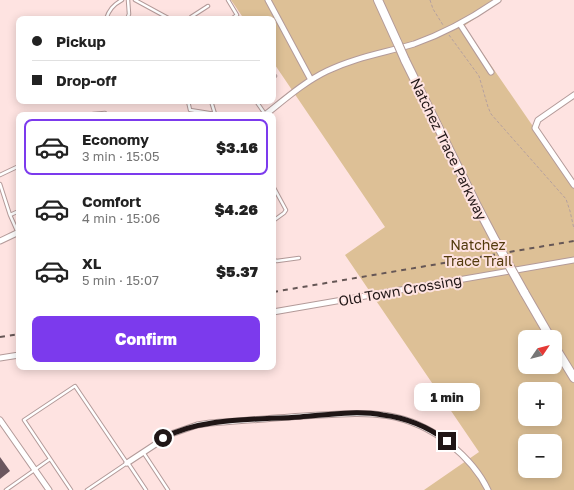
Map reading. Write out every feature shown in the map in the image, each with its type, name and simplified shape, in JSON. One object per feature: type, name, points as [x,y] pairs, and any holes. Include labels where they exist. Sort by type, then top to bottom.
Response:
[{"type":"main road","name":"Natchez Trace Parkway","points":[[378,0],[405,60],[472,197],[546,330]]},
{"type":"main road","points":[[562,358],[574,378]]},
{"type":"street","points":[[268,0],[311,80]]},
{"type":"street","points":[[269,112],[311,80],[326,71],[365,56],[413,44],[446,31],[498,0]]},
{"type":"street","points":[[460,24],[491,72]]},
{"type":"street","points":[[574,95],[538,120],[535,128],[574,185]]},
{"type":"street","points":[[0,241],[16,234]]},
{"type":"street","name":"Old Town Crossing","points":[[276,311],[574,260]]},
{"type":"street","points":[[0,358],[16,355]]},
{"type":"street","points":[[127,463],[171,434],[197,425],[356,413],[381,414],[418,424],[440,436],[464,455],[480,475],[488,490]]},
{"type":"street","points":[[0,420],[49,490]]},
{"type":"lane","points":[[107,16],[109,10],[116,3],[122,0]]},
{"type":"lane","points":[[128,0],[128,16]]},
{"type":"lane","points":[[135,0],[164,16]]},
{"type":"lane","points":[[228,0],[237,15],[235,16]]},
{"type":"lane","points":[[193,16],[208,6]]},
{"type":"lane","points":[[189,104],[190,110],[202,112]]},
{"type":"lane","points":[[0,175],[16,167]]},
{"type":"lane","points":[[0,184],[16,228]]},
{"type":"lane","points":[[276,192],[286,210],[276,219]]},
{"type":"lane","points":[[10,215],[16,212]]},
{"type":"lane","points":[[276,261],[298,258]]},
{"type":"lane","points":[[71,490],[24,420],[75,386],[146,490]]},
{"type":"lane","points":[[143,452],[168,490]]},
{"type":"lane","points":[[6,490],[50,459]]},
{"type":"lane","points":[[87,490],[127,463]]},
{"type":"path","points":[[430,0],[433,9],[446,31],[479,76],[491,114],[563,194],[569,205],[574,229]]},
{"type":"green space","name":"Natchez Trace Trail","points":[[231,0],[502,0],[464,26],[574,186],[574,490],[424,490],[479,452],[345,255],[385,227],[276,66],[276,16],[242,16]]},
{"type":"building","points":[[0,457],[10,471],[0,479]]},
{"type":"railway","points":[[276,291],[574,241]]},
{"type":"railway","points":[[0,337],[16,334]]},
{"type":"route","points":[[163,438],[183,429],[210,423],[356,413],[381,414],[410,421],[429,429],[447,441]]}]
